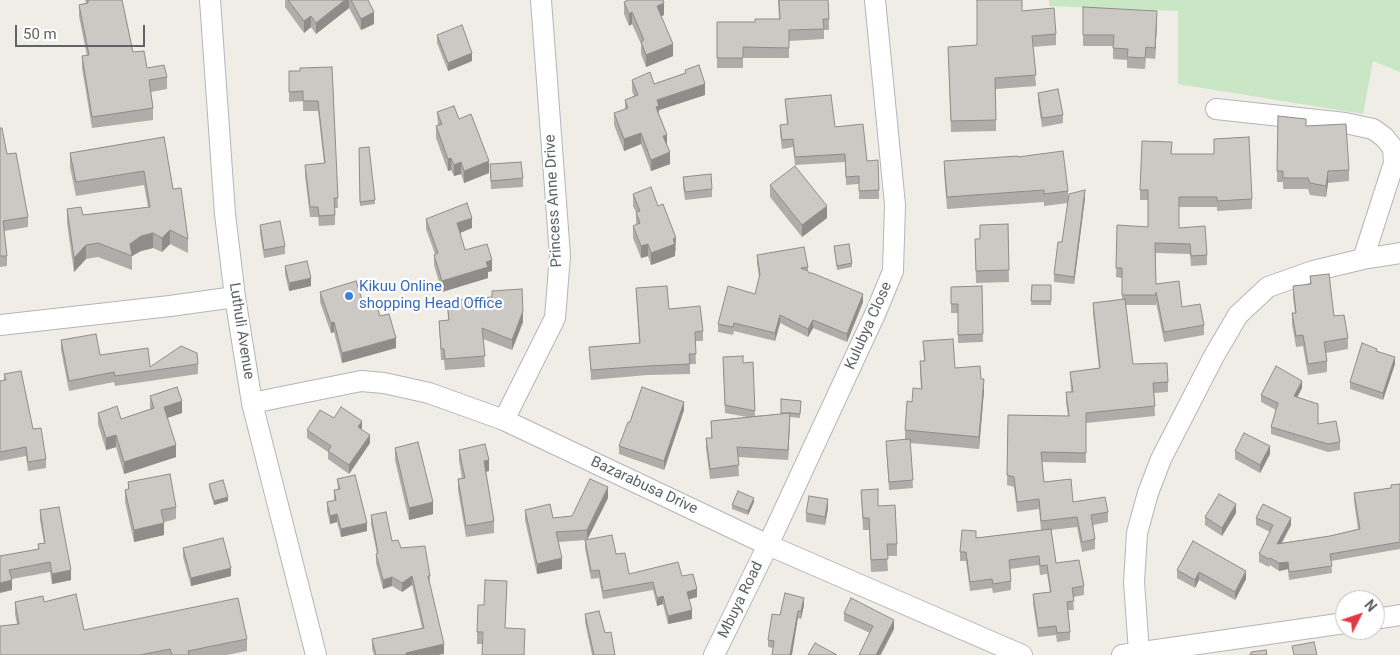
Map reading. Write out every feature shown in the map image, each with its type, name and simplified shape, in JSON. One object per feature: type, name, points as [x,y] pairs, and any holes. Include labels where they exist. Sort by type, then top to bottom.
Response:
[{"type":"street","name":"Luthuli Avenue","points":[[210,0],[223,186],[235,297],[252,403],[316,655]]},
{"type":"street","name":"Princess Anne Drive","points":[[504,420],[555,318],[560,256],[541,0]]},
{"type":"street","name":"Kulubya Close","points":[[768,545],[876,312],[893,270],[895,205],[875,0]]},
{"type":"street","points":[[1216,109],[1345,123],[1373,129],[1384,137],[1392,148],[1394,163],[1363,259]]},
{"type":"street","points":[[1335,624],[1130,654],[1137,533],[1148,493],[1162,459],[1214,356],[1238,315],[1268,287],[1313,271],[1363,259],[1400,253]]},
{"type":"street","points":[[0,325],[235,297]]},
{"type":"street","name":"Bazarabusa Drive","points":[[252,403],[361,381],[384,383],[429,393],[504,420],[768,545],[1022,655]]},
{"type":"street","name":"Mbuya Road","points":[[714,655],[768,545]]},
{"type":"street","points":[[1385,617],[1400,615]]},
{"type":"green space","points":[[1049,0],[1400,0],[1400,72],[1373,61],[1363,114],[1178,84],[1178,11],[1049,6]]},
{"type":"building","points":[[88,0],[122,0],[133,52],[144,51],[147,68],[164,65],[167,77],[149,80],[153,108],[92,117],[82,56],[89,55],[79,5],[88,3]]},
{"type":"building","points":[[288,0],[345,0],[316,23],[311,16],[304,21]]},
{"type":"building","points":[[351,0],[368,0],[374,12],[361,19]]},
{"type":"building","points":[[628,0],[663,0],[664,3],[657,6],[673,44],[646,55],[641,42],[644,40],[632,12],[629,14],[624,2]]},
{"type":"building","points":[[779,0],[828,0],[829,19],[823,19],[824,29],[789,30],[789,48],[743,47],[743,58],[717,58],[717,22],[755,22],[755,19],[780,19]]},
{"type":"building","points":[[977,0],[1022,0],[1022,11],[1054,8],[1056,34],[1032,36],[1036,75],[995,78],[996,120],[951,121],[948,47],[977,45]]},
{"type":"building","points":[[1083,7],[1157,11],[1155,48],[1146,47],[1145,58],[1127,57],[1128,49],[1113,48],[1114,35],[1083,35]]},
{"type":"building","points":[[462,25],[472,53],[448,63],[437,35]]},
{"type":"building","points":[[699,65],[705,84],[657,100],[659,106],[656,107],[667,135],[663,136],[670,152],[651,160],[641,133],[624,139],[614,113],[628,108],[625,100],[638,95],[632,80],[650,72],[654,84],[686,73],[685,70]]},
{"type":"building","points":[[332,67],[338,198],[334,198],[335,215],[319,216],[318,207],[310,207],[305,165],[325,163],[318,101],[303,101],[303,91],[289,92],[289,71],[300,71],[300,68]]},
{"type":"building","points":[[1058,89],[1063,115],[1042,118],[1038,93]]},
{"type":"building","points":[[831,95],[835,127],[863,124],[867,161],[878,160],[879,190],[859,191],[859,176],[846,177],[845,154],[795,157],[793,139],[782,140],[780,125],[788,124],[785,99]]},
{"type":"building","points":[[454,106],[459,119],[471,114],[489,161],[464,171],[461,162],[454,165],[451,158],[448,159],[436,126],[442,124],[437,112]]},
{"type":"building","points":[[1278,116],[1306,119],[1306,126],[1346,124],[1349,170],[1328,171],[1326,186],[1310,183],[1308,178],[1283,178],[1283,171],[1277,171]]},
{"type":"building","points":[[0,128],[2,128],[7,154],[16,153],[28,217],[3,221],[7,256],[0,256]]},
{"type":"building","points":[[164,137],[173,189],[181,188],[188,239],[170,230],[162,238],[153,233],[141,236],[130,244],[132,256],[98,243],[86,245],[74,258],[67,209],[81,207],[83,215],[150,207],[144,171],[76,182],[70,153]]},
{"type":"building","points":[[1249,137],[1252,199],[1217,201],[1217,197],[1179,197],[1179,228],[1205,226],[1207,255],[1191,256],[1190,244],[1155,243],[1156,284],[1179,281],[1182,307],[1200,304],[1204,325],[1164,332],[1156,292],[1156,295],[1122,295],[1122,268],[1116,268],[1117,225],[1148,227],[1148,190],[1140,190],[1142,141],[1172,142],[1171,154],[1214,154],[1214,139]]},
{"type":"building","points":[[369,147],[375,200],[360,202],[359,148]]},
{"type":"building","points":[[1063,151],[1068,191],[1044,194],[1044,190],[947,197],[944,161],[1018,157]]},
{"type":"building","points":[[521,162],[523,178],[491,181],[490,164]]},
{"type":"building","points":[[795,166],[827,206],[802,225],[770,185]]},
{"type":"building","points":[[711,174],[712,189],[685,192],[683,177]]},
{"type":"building","points":[[651,187],[658,206],[663,204],[676,238],[673,239],[675,244],[651,253],[648,244],[641,246],[633,226],[640,223],[636,212],[640,211],[633,194]]},
{"type":"building","points":[[1085,190],[1074,277],[1054,274],[1058,242],[1062,242],[1069,194]]},
{"type":"building","points":[[467,203],[472,218],[457,223],[465,250],[487,244],[492,260],[486,262],[488,267],[442,281],[434,255],[438,253],[426,219]]},
{"type":"building","points":[[280,221],[285,246],[264,250],[260,225]]},
{"type":"building","points":[[1008,224],[1009,270],[976,271],[975,239],[980,239],[980,225]]},
{"type":"building","points":[[849,244],[852,263],[837,266],[834,246]]},
{"type":"building","points":[[804,247],[808,267],[801,268],[809,273],[863,294],[847,334],[813,320],[808,329],[780,315],[775,333],[734,323],[733,327],[718,324],[728,286],[755,294],[760,274],[757,255]]},
{"type":"building","points":[[307,261],[311,278],[289,283],[285,266]]},
{"type":"building","points":[[1329,274],[1334,316],[1344,315],[1348,338],[1324,342],[1327,361],[1308,364],[1303,335],[1296,336],[1292,313],[1296,313],[1293,286],[1311,284],[1310,276]]},
{"type":"building","points":[[356,281],[363,303],[375,300],[380,316],[389,314],[396,338],[342,353],[334,322],[331,323],[320,292]]},
{"type":"building","points":[[1032,285],[1051,285],[1051,301],[1031,301]]},
{"type":"building","points":[[667,286],[669,309],[700,306],[703,331],[695,332],[696,354],[689,354],[690,364],[591,370],[589,347],[640,343],[636,288]]},
{"type":"building","points":[[982,286],[983,334],[958,335],[958,304],[951,304],[951,287]]},
{"type":"building","points":[[522,289],[523,311],[512,340],[482,328],[485,356],[445,359],[444,349],[441,349],[439,321],[449,320],[447,301],[492,297],[492,291]]},
{"type":"building","points":[[1125,299],[1133,364],[1167,363],[1168,382],[1153,383],[1155,406],[1086,413],[1086,453],[1041,452],[1044,482],[1071,479],[1073,502],[1105,497],[1108,512],[1091,515],[1095,539],[1082,542],[1077,517],[1041,521],[1039,499],[1017,502],[1014,477],[1007,475],[1008,415],[1069,416],[1066,392],[1073,392],[1070,372],[1100,368],[1093,303]]},
{"type":"building","points":[[96,334],[100,355],[148,348],[150,367],[181,346],[197,353],[198,364],[115,376],[114,372],[69,381],[61,340]]},
{"type":"building","points":[[953,339],[955,368],[980,366],[981,379],[984,379],[979,437],[905,430],[907,401],[912,402],[913,388],[922,389],[920,361],[925,361],[923,341]]},
{"type":"building","points":[[1362,343],[1377,349],[1376,351],[1395,357],[1383,393],[1350,382]]},
{"type":"building","points":[[743,356],[743,363],[753,362],[755,411],[725,405],[723,357]]},
{"type":"building","points":[[1276,366],[1302,381],[1294,396],[1318,404],[1318,424],[1336,421],[1340,442],[1328,444],[1271,427],[1278,403],[1261,395]]},
{"type":"building","points":[[21,371],[33,429],[41,428],[46,459],[28,462],[26,447],[0,452],[0,381],[6,380],[4,374]]},
{"type":"building","points":[[177,387],[182,401],[164,407],[176,445],[124,462],[116,435],[106,438],[98,413],[117,406],[121,419],[154,408],[150,396]]},
{"type":"building","points":[[642,387],[684,402],[664,461],[619,446],[628,422],[630,422]]},
{"type":"building","points":[[781,399],[801,401],[800,414],[781,413]]},
{"type":"building","points":[[341,407],[362,421],[358,427],[370,435],[349,465],[328,451],[331,446],[307,430],[320,410],[334,418]]},
{"type":"building","points":[[790,413],[788,450],[737,447],[739,465],[710,469],[706,438],[712,438],[711,421]]},
{"type":"building","points":[[1244,433],[1270,446],[1260,465],[1235,451]]},
{"type":"building","points":[[910,439],[913,480],[889,482],[886,441]]},
{"type":"building","points":[[418,442],[433,502],[409,508],[395,448]]},
{"type":"building","points":[[485,444],[489,460],[484,461],[494,521],[466,526],[458,479],[465,478],[459,450]]},
{"type":"building","points":[[170,474],[176,507],[161,510],[164,523],[134,530],[125,490],[129,489],[128,482]]},
{"type":"building","points":[[355,475],[367,523],[341,529],[337,514],[330,516],[327,502],[336,500],[334,490],[340,489],[337,479]]},
{"type":"building","points":[[590,479],[608,487],[587,530],[556,532],[562,558],[537,564],[525,510],[550,504],[553,518],[572,516]]},
{"type":"building","points":[[223,480],[228,497],[214,501],[209,484]]},
{"type":"building","points":[[1400,484],[1400,542],[1330,554],[1332,566],[1289,572],[1288,562],[1279,563],[1259,554],[1273,525],[1256,518],[1263,504],[1291,518],[1277,544],[1330,536],[1360,529],[1354,493],[1391,488],[1391,485]]},
{"type":"building","points":[[878,489],[878,506],[895,505],[897,544],[887,544],[888,559],[871,560],[869,518],[863,518],[861,490]]},
{"type":"building","points":[[738,491],[754,498],[748,511],[732,505]]},
{"type":"building","points":[[1219,494],[1236,504],[1222,528],[1205,517]]},
{"type":"building","points":[[809,496],[828,499],[825,517],[806,513]]},
{"type":"building","points":[[59,507],[71,570],[52,574],[50,562],[9,570],[12,580],[0,583],[0,556],[39,549],[38,544],[45,543],[40,510]]},
{"type":"building","points":[[386,512],[392,541],[398,540],[401,548],[425,546],[430,576],[428,576],[444,644],[406,653],[406,655],[376,655],[372,639],[424,628],[412,576],[402,583],[392,577],[383,580],[376,554],[378,553],[371,515]]},
{"type":"building","points":[[1051,529],[1056,563],[1079,560],[1084,586],[1072,588],[1074,601],[1067,602],[1070,632],[1057,633],[1056,626],[1038,628],[1033,594],[1051,592],[1047,565],[1040,566],[1039,556],[1009,560],[1011,581],[993,584],[992,579],[970,582],[966,552],[960,552],[962,530],[976,531],[976,538]]},
{"type":"building","points":[[612,535],[616,554],[625,553],[629,574],[678,562],[682,576],[693,574],[697,589],[687,592],[692,610],[668,616],[663,596],[657,598],[653,582],[603,591],[599,570],[591,571],[585,540]]},
{"type":"building","points":[[223,538],[231,568],[191,578],[183,548]]},
{"type":"building","points":[[1193,541],[1246,571],[1235,592],[1199,572],[1195,580],[1177,570]]},
{"type":"building","points":[[485,580],[507,581],[505,628],[525,629],[524,655],[482,655],[483,632],[477,632],[478,605],[484,605]]},
{"type":"building","points":[[785,593],[804,598],[801,611],[798,611],[790,655],[772,655],[774,641],[768,640],[772,614],[780,615]]},
{"type":"building","points":[[76,594],[84,630],[238,598],[247,639],[188,651],[189,655],[172,655],[170,649],[140,655],[0,655],[0,626],[19,624],[15,602],[43,596],[44,602]]},
{"type":"building","points":[[851,598],[894,620],[876,655],[859,655],[873,626],[844,613]]},
{"type":"building","points":[[599,611],[605,633],[611,632],[615,655],[594,655],[585,614]]},
{"type":"building","points":[[1314,642],[1317,655],[1294,655],[1292,646]]},
{"type":"building","points":[[815,643],[837,655],[808,655]]},
{"type":"building","points":[[1266,650],[1267,655],[1251,655],[1251,652]]},
{"type":"place","name":"Kikuu Online shopping Head Office","points":[[349,296]]}]
